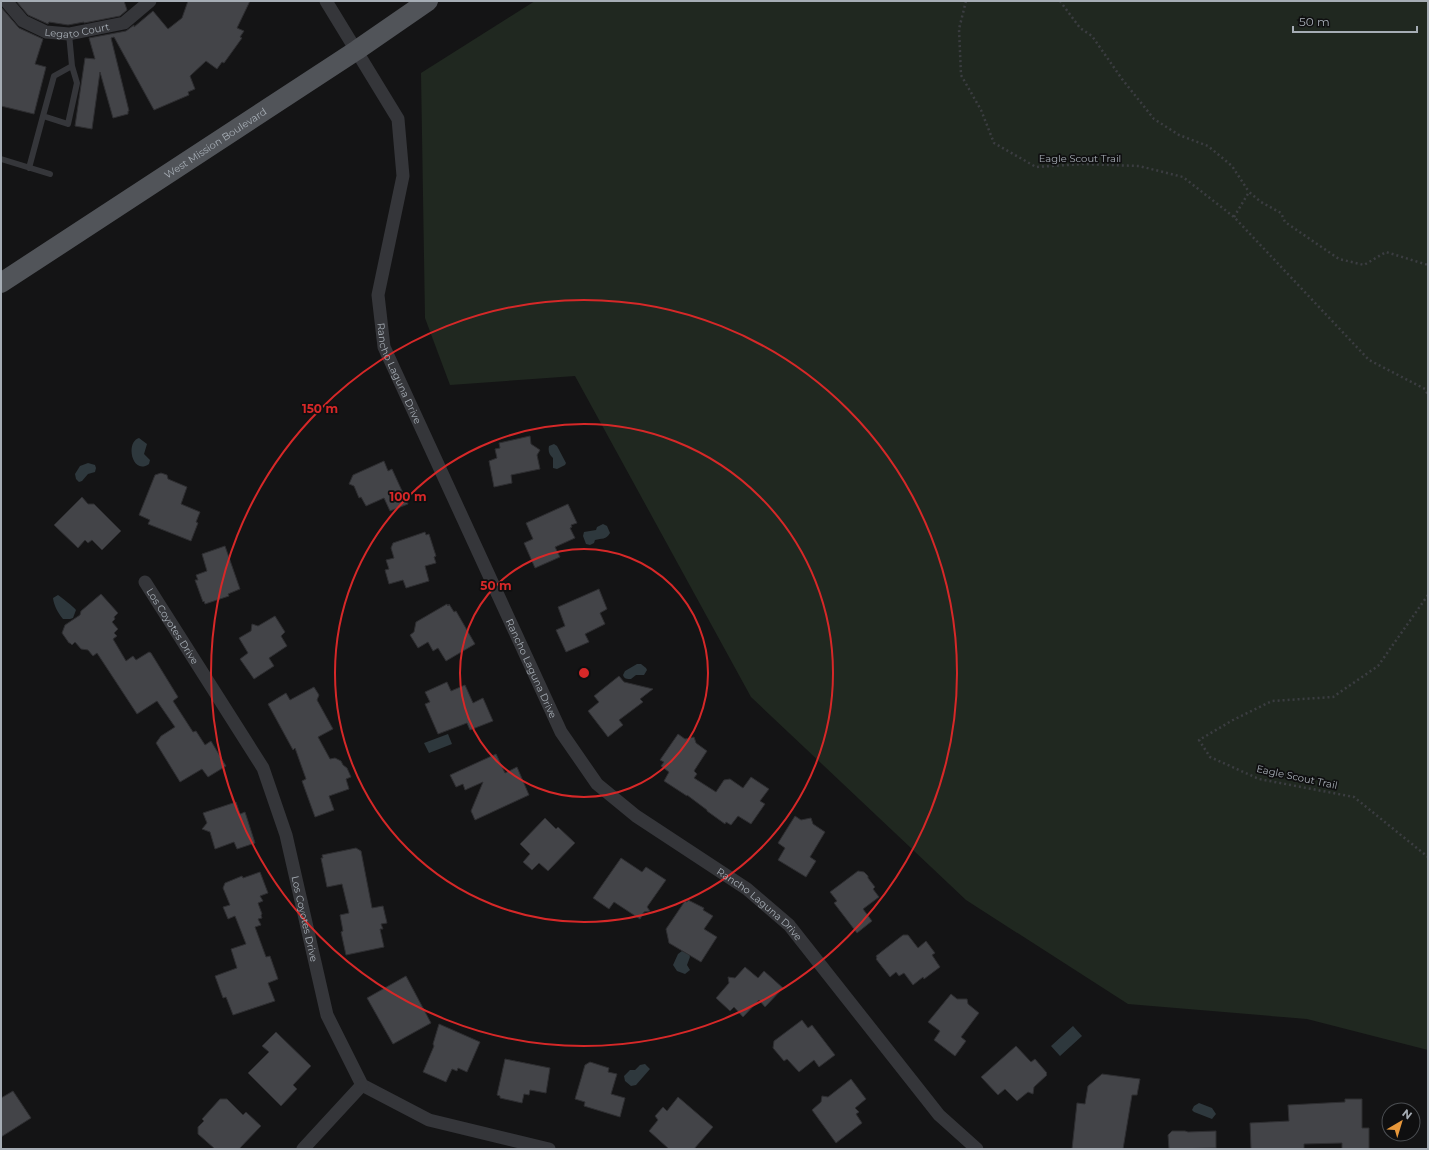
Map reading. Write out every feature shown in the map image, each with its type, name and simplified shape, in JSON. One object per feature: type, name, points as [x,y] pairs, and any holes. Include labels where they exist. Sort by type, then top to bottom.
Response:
[{"type":"main road","name":"West Mission Boulevard","points":[[1,283],[357,50],[428,1]]},
{"type":"street","name":"Legato Court","points":[[6,1],[23,21],[46,32],[68,34],[124,23],[150,1]]},
{"type":"street","name":"Rancho Laguna Drive","points":[[326,1],[398,119],[403,176],[378,294],[384,347],[561,732],[597,784],[636,816],[747,889],[789,925],[939,1114],[977,1149]]},
{"type":"street","name":"Los Coyotes Drive","points":[[145,582],[263,768],[286,835],[327,1015],[362,1085]]},
{"type":"street","points":[[302,1149],[362,1085],[428,1120],[549,1149]]},
{"type":"lane","points":[[43,116],[68,124],[77,83],[72,66],[68,34]]},
{"type":"lane","points":[[29,168],[54,76],[72,66]]},
{"type":"lane","points":[[1,159],[50,174]]},
{"type":"path","name":"Eagle Scout Trail","points":[[966,1],[959,29],[961,75],[981,110],[994,143],[1036,167],[1084,164],[1140,166],[1182,177],[1234,217],[1370,360],[1425,390],[1428,395]]},
{"type":"path","points":[[1060,1],[1080,28],[1092,36],[1122,79],[1154,119],[1179,135],[1208,146],[1232,166],[1249,192],[1261,202],[1281,213],[1285,222],[1339,259],[1364,265],[1386,252],[1428,265]]},
{"type":"path","points":[[1234,217],[1249,192]]},
{"type":"path","name":"Eagle Scout Trail","points":[[1428,595],[1378,666],[1333,697],[1272,701],[1233,720],[1199,740],[1210,757],[1259,779],[1354,797],[1428,858]]},
{"type":"shaded area","points":[[535,1],[1428,1],[1428,1050],[1307,1019],[1128,1004],[966,900],[751,697],[575,376],[450,385],[425,318],[421,73]]},
{"type":"shaded area","points":[[139,438],[147,444],[144,454],[150,460],[149,464],[143,466],[138,466],[132,457],[132,445]]},
{"type":"shaded area","points":[[554,444],[557,446],[566,463],[557,469],[553,468],[553,458],[549,451],[549,446]]},
{"type":"shaded area","points":[[88,463],[95,465],[95,472],[88,474],[82,481],[79,482],[76,479],[75,474],[80,466]]},
{"type":"shaded area","points":[[603,524],[607,526],[610,533],[607,537],[595,540],[594,543],[590,545],[586,544],[583,536],[584,532],[596,530],[597,527]]},
{"type":"shaded area","points":[[58,595],[76,610],[73,618],[63,619],[59,614],[55,607],[53,598]]},
{"type":"shaded area","points":[[637,664],[641,664],[646,668],[647,670],[644,675],[636,675],[631,679],[624,677],[623,675],[625,671]]},
{"type":"shaded area","points":[[448,734],[452,744],[429,753],[424,743]]},
{"type":"shaded area","points":[[682,951],[689,954],[690,957],[687,965],[690,970],[685,974],[677,971],[673,965],[678,954]]},
{"type":"shaded area","points":[[1073,1026],[1082,1036],[1060,1056],[1051,1046]]},
{"type":"shaded area","points":[[645,1064],[650,1069],[636,1085],[631,1086],[625,1081],[624,1076],[630,1070],[635,1070],[640,1065]]},
{"type":"shaded area","points":[[1199,1103],[1212,1108],[1216,1114],[1212,1119],[1192,1110],[1194,1106]]},
{"type":"building","points":[[16,1],[124,1],[127,10],[120,16],[84,23],[68,25],[49,22],[48,24],[28,15]]},
{"type":"building","points":[[188,1],[250,1],[237,28],[244,31],[240,37],[242,38],[224,63],[222,62],[217,69],[206,61],[190,76],[195,89],[188,92],[189,95],[154,110],[114,37],[111,38],[129,111],[128,114],[113,118],[100,72],[92,129],[75,126],[85,58],[95,59],[89,38],[126,31],[134,25],[134,27],[153,11],[168,29],[182,18]]},
{"type":"building","points":[[1,7],[19,28],[43,39],[35,64],[46,67],[34,114],[1,106]]},
{"type":"building","points":[[530,436],[531,444],[540,450],[537,455],[540,469],[511,475],[512,483],[494,487],[489,461],[497,458],[495,449],[500,448],[499,443]]},
{"type":"building","points":[[384,461],[388,471],[392,469],[408,504],[390,511],[384,498],[366,506],[361,497],[359,498],[354,486],[349,484],[353,475]]},
{"type":"building","points":[[161,473],[167,475],[168,479],[187,487],[181,504],[200,512],[196,522],[198,523],[191,541],[148,524],[150,520],[139,515],[155,475]]},
{"type":"building","points":[[82,497],[88,504],[94,504],[121,531],[102,550],[92,540],[88,543],[85,540],[78,548],[54,525]]},
{"type":"building","points":[[568,504],[577,523],[571,525],[572,527],[570,528],[575,538],[555,547],[560,557],[535,568],[524,543],[533,539],[526,523]]},
{"type":"building","points":[[425,532],[426,535],[429,534],[436,556],[434,557],[436,563],[425,566],[429,581],[406,588],[403,580],[389,584],[385,570],[389,569],[386,560],[394,558],[391,548],[393,543]]},
{"type":"building","points":[[225,546],[240,589],[228,594],[229,596],[205,604],[195,580],[198,580],[196,575],[207,571],[202,554]]},
{"type":"building","points":[[599,589],[607,609],[600,613],[605,624],[585,634],[589,642],[566,652],[556,630],[565,626],[558,607]]},
{"type":"building","points":[[101,594],[118,613],[112,622],[118,629],[114,633],[117,636],[113,639],[126,661],[133,656],[136,660],[149,652],[151,653],[178,697],[173,701],[193,732],[196,731],[205,745],[211,741],[226,766],[208,777],[202,769],[180,782],[156,743],[161,736],[175,727],[157,701],[137,714],[97,653],[93,656],[88,650],[81,649],[75,642],[72,645],[69,643],[62,633],[65,625],[80,615],[81,611]]},
{"type":"building","points":[[447,604],[448,606],[449,604],[454,612],[456,611],[475,644],[446,661],[438,648],[433,651],[428,642],[418,648],[410,635],[414,632],[416,622]]},
{"type":"building","points":[[275,616],[285,632],[281,636],[287,646],[269,658],[274,666],[254,679],[240,659],[248,653],[239,638],[251,631],[252,624],[258,626]]},
{"type":"building","points":[[619,676],[624,682],[653,689],[640,699],[643,702],[619,720],[623,725],[608,737],[588,711],[599,702],[594,696]]},
{"type":"building","points":[[447,682],[451,691],[465,685],[473,703],[483,698],[493,721],[470,730],[467,723],[438,734],[425,704],[430,702],[425,692]]},
{"type":"building","points":[[314,687],[319,695],[317,700],[333,729],[318,737],[330,759],[335,758],[341,761],[347,768],[351,777],[346,779],[349,789],[329,796],[334,810],[315,817],[302,781],[306,779],[295,748],[293,750],[268,704],[286,693],[290,700]]},
{"type":"building","points":[[678,734],[685,739],[694,737],[696,743],[707,751],[694,771],[697,774],[694,778],[716,792],[724,780],[730,779],[743,788],[751,777],[769,789],[760,801],[765,804],[751,824],[738,816],[731,825],[726,822],[725,824],[687,795],[664,781],[669,772],[661,766],[664,762],[660,760]]},
{"type":"building","points":[[496,754],[505,773],[517,767],[529,795],[475,820],[471,811],[483,782],[465,790],[463,784],[456,787],[450,775]]},
{"type":"building","points":[[236,802],[240,814],[245,812],[255,843],[237,849],[234,842],[215,849],[210,832],[202,829],[207,823],[203,813]]},
{"type":"building","points":[[795,816],[801,820],[811,818],[813,824],[825,832],[810,857],[816,861],[806,877],[778,860],[785,848],[778,843]]},
{"type":"building","points":[[545,818],[556,829],[558,827],[575,843],[548,871],[539,863],[532,870],[523,862],[530,854],[520,844]]},
{"type":"building","points":[[356,848],[361,851],[372,908],[383,906],[387,923],[381,924],[383,929],[380,929],[384,947],[346,955],[341,932],[343,931],[340,915],[349,913],[342,884],[327,887],[321,858],[323,858],[322,855]]},
{"type":"building","points":[[621,858],[642,872],[646,867],[666,880],[647,907],[650,911],[644,912],[640,919],[614,902],[609,909],[593,898]]},
{"type":"building","points":[[858,871],[864,872],[868,876],[875,887],[873,889],[879,897],[863,909],[872,921],[857,933],[834,903],[837,901],[830,892]]},
{"type":"building","points":[[260,872],[268,893],[260,896],[263,901],[258,903],[262,914],[262,918],[258,919],[261,925],[255,927],[266,957],[270,956],[278,979],[268,983],[275,1001],[233,1015],[226,997],[223,998],[215,976],[237,968],[231,949],[246,944],[235,916],[228,919],[223,907],[230,905],[223,888],[225,883],[242,876],[243,878]]},
{"type":"building","points":[[688,900],[704,908],[703,910],[713,916],[704,929],[717,937],[701,962],[669,943],[666,929],[685,901],[687,902]]},
{"type":"building","points":[[903,935],[908,935],[918,948],[926,941],[935,953],[932,955],[940,967],[913,985],[904,973],[899,976],[896,972],[890,977],[876,959],[876,956]]},
{"type":"building","points":[[745,967],[758,978],[764,971],[783,988],[765,1007],[759,1000],[743,1017],[734,1007],[730,1011],[716,998],[729,983],[728,977],[735,978]]},
{"type":"building","points":[[406,976],[431,1023],[393,1044],[367,998]]},
{"type":"building","points":[[951,994],[957,999],[967,999],[968,1004],[979,1013],[961,1037],[966,1041],[955,1056],[934,1040],[940,1031],[928,1022]]},
{"type":"building","points":[[802,1020],[808,1028],[812,1025],[835,1055],[819,1067],[814,1060],[799,1072],[787,1059],[784,1061],[773,1048],[774,1041]]},
{"type":"building","points":[[439,1024],[480,1042],[467,1072],[458,1068],[457,1071],[452,1069],[446,1082],[423,1072],[434,1046],[433,1044]]},
{"type":"building","points":[[276,1032],[311,1066],[293,1085],[297,1089],[281,1106],[248,1073],[269,1052],[262,1046]]},
{"type":"building","points":[[1016,1046],[1031,1062],[1035,1059],[1047,1073],[1047,1075],[1034,1087],[1033,1094],[1028,1092],[1017,1101],[1005,1089],[998,1095],[981,1077]]},
{"type":"building","points":[[505,1059],[550,1068],[546,1093],[530,1090],[529,1095],[524,1094],[522,1103],[500,1098],[500,1096],[497,1095]]},
{"type":"building","points":[[590,1062],[609,1068],[608,1072],[617,1074],[611,1094],[625,1098],[620,1117],[584,1106],[585,1102],[575,1099],[585,1065]]},
{"type":"building","points":[[1102,1074],[1140,1079],[1137,1095],[1132,1095],[1123,1149],[1072,1149],[1077,1103],[1085,1104],[1088,1086]]},
{"type":"building","points":[[851,1079],[866,1099],[855,1108],[859,1112],[856,1114],[862,1123],[836,1143],[812,1110],[821,1102],[822,1096],[828,1097]]},
{"type":"building","points":[[13,1091],[31,1118],[1,1137],[1,1098]]},
{"type":"building","points":[[678,1097],[713,1127],[694,1149],[669,1149],[649,1131],[658,1120],[655,1116],[663,1107],[667,1111]]},
{"type":"building","points":[[220,1099],[227,1099],[243,1115],[246,1112],[261,1126],[239,1149],[215,1149],[198,1134],[198,1127],[204,1121],[202,1119]]},
{"type":"building","points":[[1345,1099],[1362,1099],[1362,1128],[1369,1128],[1369,1149],[1342,1149],[1342,1143],[1304,1144],[1304,1149],[1251,1149],[1250,1123],[1289,1121],[1288,1105],[1345,1102]]},
{"type":"building","points":[[1172,1131],[1216,1131],[1216,1148],[1169,1149],[1168,1135]]}]
